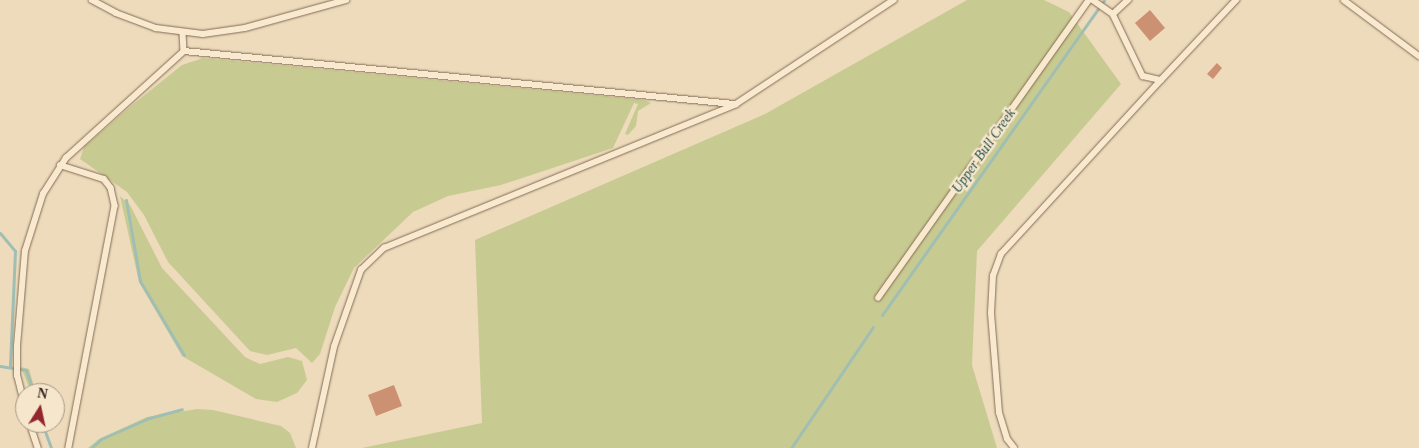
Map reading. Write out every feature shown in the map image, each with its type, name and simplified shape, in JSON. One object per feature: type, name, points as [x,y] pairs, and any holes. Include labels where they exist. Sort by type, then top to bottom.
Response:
[{"type":"lane","points":[[92,0],[135,21],[183,33],[246,28],[346,0]]},
{"type":"lane","points":[[312,448],[334,347],[361,270],[384,248],[736,104],[894,0]]},
{"type":"lane","points":[[878,298],[1092,0],[1113,14],[1143,76],[1161,80]]},
{"type":"lane","points":[[1113,14],[1128,0]]},
{"type":"lane","points":[[1014,448],[1007,439],[999,414],[991,313],[993,276],[1001,254],[1236,0]]},
{"type":"lane","points":[[1344,0],[1419,56]]},
{"type":"lane","points":[[183,33],[184,51]]},
{"type":"lane","points":[[19,383],[16,368],[26,251],[43,194],[60,165],[184,51],[736,104]]},
{"type":"lane","points":[[60,165],[104,179],[111,188],[115,206],[69,448]]},
{"type":"lane","points":[[33,433],[38,448]]},
{"type":"green space","points":[[967,0],[1044,0],[1069,12],[1121,84],[977,251],[972,365],[997,448],[362,448],[482,423],[475,240],[765,114]]},
{"type":"green space","points":[[203,58],[644,100],[651,103],[638,111],[636,126],[628,135],[625,134],[638,104],[634,103],[613,148],[501,185],[448,196],[413,212],[354,268],[335,307],[320,354],[312,363],[296,348],[267,355],[250,351],[168,262],[144,215],[127,192],[80,159],[84,147],[131,106],[182,65]]},
{"type":"green space","points":[[120,196],[130,205],[162,268],[245,357],[260,364],[288,357],[302,361],[307,380],[297,393],[277,402],[256,399],[182,356],[139,282]]},
{"type":"green space","points":[[21,367],[29,369],[33,383],[27,383]]},
{"type":"green space","points":[[197,409],[213,410],[281,426],[290,433],[296,448],[88,448],[99,439],[147,417]]},
{"type":"building","points":[[1150,10],[1165,28],[1150,41],[1135,23]]},
{"type":"building","points":[[1217,63],[1222,68],[1213,79],[1207,74]]},
{"type":"building","points":[[394,385],[402,406],[376,416],[368,395]]},
{"type":"waterway","name":"Upper Bull Creek","points":[[882,315],[1104,0]]},
{"type":"waterway","points":[[126,200],[140,281],[184,355]]},
{"type":"waterway","points":[[0,233],[15,251],[10,367]]},
{"type":"waterway","name":"Upper Bull Creek","points":[[791,448],[873,327]]},
{"type":"waterway","points":[[0,366],[26,370],[31,383]]},
{"type":"waterway","points":[[91,448],[101,439],[149,418],[182,409]]},
{"type":"waterway","points":[[46,433],[51,448]]}]
